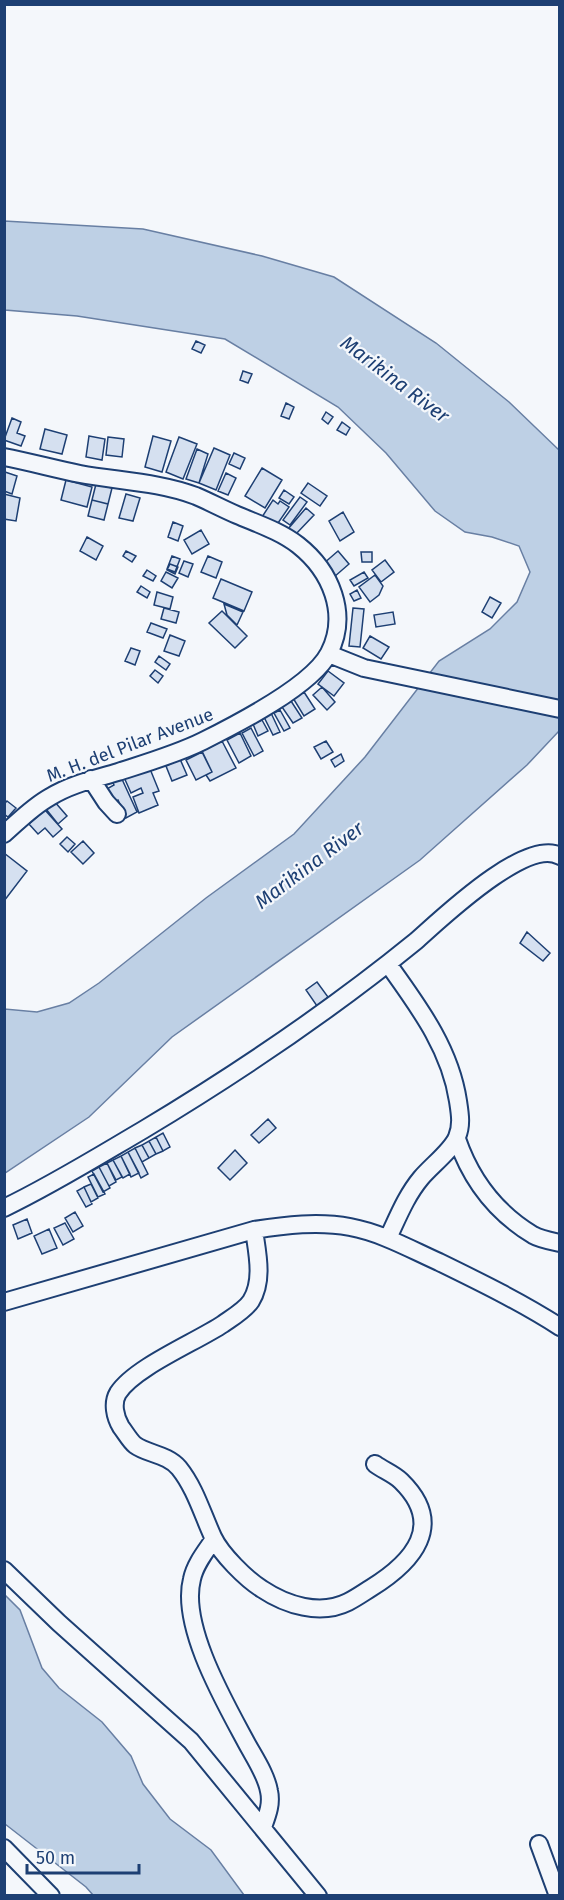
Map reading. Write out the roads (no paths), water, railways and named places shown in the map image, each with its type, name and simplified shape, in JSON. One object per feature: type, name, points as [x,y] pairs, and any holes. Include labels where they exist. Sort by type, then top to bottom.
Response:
[{"type":"street","name":"M. H. del Pilar Avenue","points":[[4,457],[79,474],[154,485],[195,496],[278,532],[299,546],[321,569],[333,591],[339,613],[329,654],[299,685],[202,741],[91,779],[52,795],[33,807],[4,834]]},
{"type":"street","points":[[329,654],[378,671],[560,709]]},
{"type":"street","points":[[91,779],[117,814]]},
{"type":"street","points":[[4,1208],[46,1188],[237,1072],[326,1011],[388,964],[484,882],[516,862],[537,855],[556,854],[560,856]]},
{"type":"street","points":[[388,964],[425,1016],[444,1050],[456,1088],[461,1121],[457,1139],[421,1178],[405,1200],[388,1238]]},
{"type":"street","points":[[457,1139],[465,1164],[493,1204],[534,1236],[560,1243]]},
{"type":"street","points":[[4,1302],[254,1230],[285,1225],[323,1225],[350,1227],[388,1238],[484,1284],[532,1309],[560,1327]]},
{"type":"street","points":[[254,1230],[258,1267],[257,1289],[250,1302],[237,1314],[207,1334],[157,1362],[129,1382],[117,1394],[114,1409],[120,1425],[136,1445],[157,1453],[177,1466],[196,1496],[214,1539],[232,1563],[261,1589],[288,1603],[316,1610],[346,1603],[380,1582],[408,1559],[419,1545],[424,1521],[412,1494],[400,1480],[375,1464]]},
{"type":"street","points":[[214,1539],[199,1561],[192,1578],[189,1601],[194,1626],[206,1661],[269,1791],[270,1807],[263,1827]]},
{"type":"street","points":[[5,1572],[191,1742],[318,1896]]},
{"type":"street","points":[[538,1844],[558,1896]]},
{"type":"street","points":[[4,1848],[51,1896]]},
{"type":"water","name":"Marikina River","points":[[4,221],[143,229],[262,256],[334,277],[436,343],[509,402],[560,451],[559,731],[527,765],[420,860],[172,1037],[89,1117],[5,1173],[5,1009],[37,1012],[69,1003],[99,983],[206,898],[294,834],[365,757],[439,661],[490,629],[517,602],[530,572],[519,546],[492,537],[465,532],[435,511],[386,453],[338,407],[225,339],[77,316],[5,310]]},
{"type":"water","points":[[5,1595],[20,1610],[42,1668],[59,1688],[102,1722],[131,1756],[143,1784],[170,1819],[211,1850],[244,1895],[93,1895],[86,1887],[5,1824]]}]
